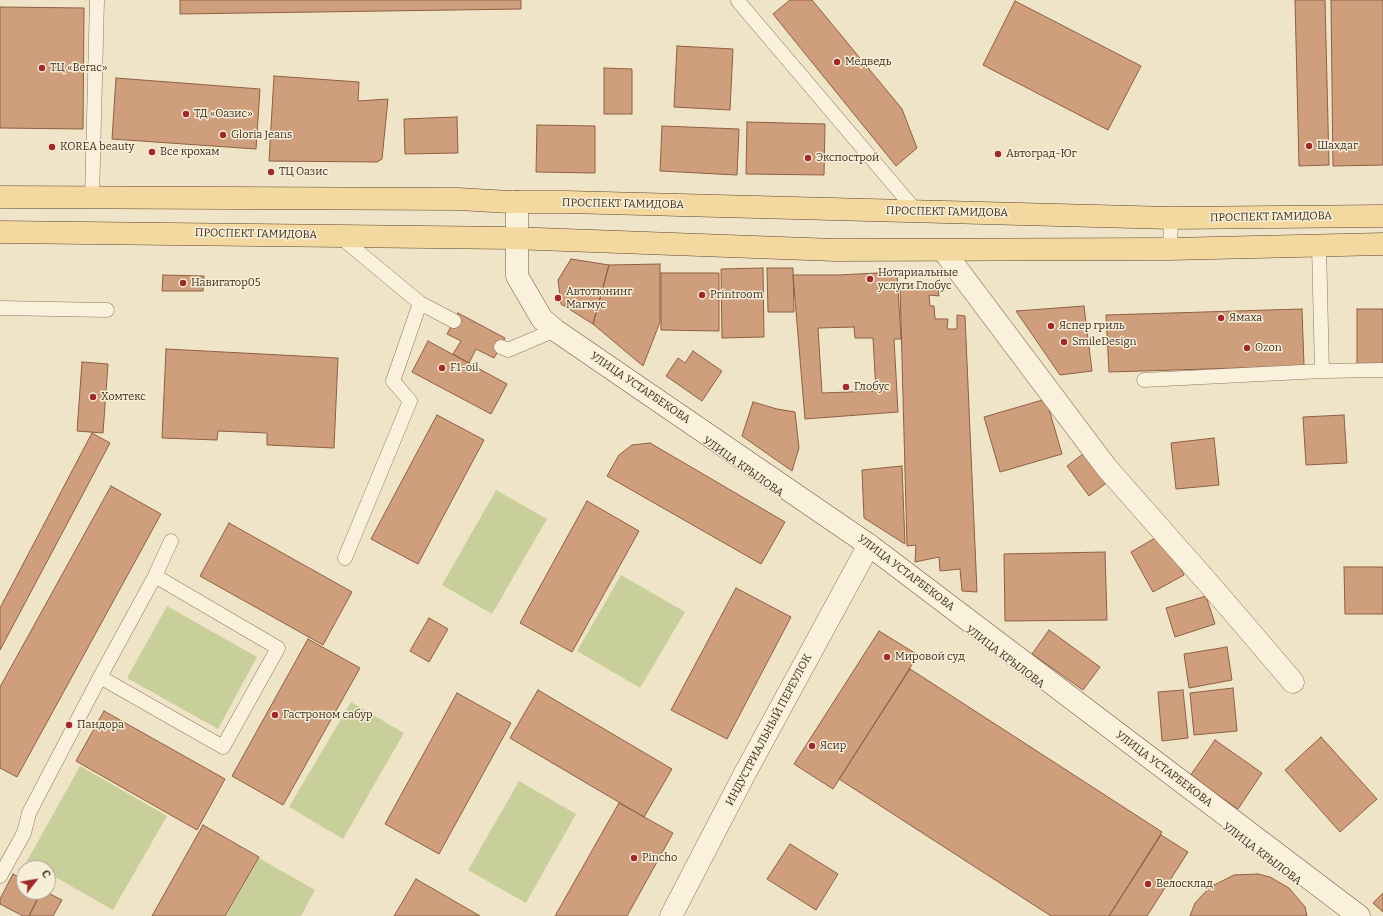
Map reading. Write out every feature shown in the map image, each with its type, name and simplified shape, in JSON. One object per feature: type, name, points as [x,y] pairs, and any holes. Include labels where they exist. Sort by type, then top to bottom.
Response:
[{"type":"main road","name":"ПРОСПЕКТ ГАМИДОВА","points":[[0,197],[450,199],[514,202],[567,202],[1171,218],[1383,216]]},
{"type":"main road","points":[[514,202],[514,238]]},
{"type":"main road","name":"ПРОСПЕКТ ГАМИДОВА","points":[[0,232],[514,238],[835,250],[1170,249],[1383,244]]},
{"type":"main road","name":"УЛИЦА КРЫЛОВА","points":[[514,238],[512,276],[539,321],[552,332],[868,548],[1343,916]]},
{"type":"main road","points":[[943,250],[1106,467],[1293,682]]},
{"type":"main road","name":"ИНДУСТРИАЛЬНЫЙ ПЕРЕУЛОК","points":[[671,916],[744,775],[868,548]]},
{"type":"main road","name":"УЛИЦА УСТАРБЕКОВА","points":[[868,548],[1359,916]]},
{"type":"lane","points":[[92,198],[97,0]]},
{"type":"lane","points":[[738,1],[916,211]]},
{"type":"lane","points":[[1170,249],[1171,218]]},
{"type":"lane","points":[[338,235],[420,303],[454,321]]},
{"type":"lane","points":[[1319,246],[1322,371]]},
{"type":"lane","points":[[345,558],[410,401],[393,381],[420,303]]},
{"type":"lane","points":[[0,308],[107,310]]},
{"type":"lane","points":[[501,347],[508,350],[552,332]]},
{"type":"lane","points":[[1144,380],[1322,371],[1383,370]]},
{"type":"lane","points":[[0,876],[24,832],[29,814],[100,677],[155,576],[171,541]]},
{"type":"lane","points":[[100,677],[223,747],[278,648],[155,576]]},
{"type":"green space","points":[[496,490],[547,519],[492,614],[442,585]]},
{"type":"green space","points":[[621,575],[685,612],[640,688],[577,651]]},
{"type":"green space","points":[[167,606],[257,657],[218,729],[127,678]]},
{"type":"green space","points":[[351,702],[404,733],[343,839],[289,807]]},
{"type":"green space","points":[[80,766],[167,816],[113,910],[56,878],[56,860],[28,860]]},
{"type":"green space","points":[[519,781],[576,814],[526,903],[468,870]]},
{"type":"green space","points":[[259,858],[315,890],[301,916],[226,916]]},
{"type":"building","points":[[180,0],[521,0],[521,9],[180,14]]},
{"type":"building","name":"Медведь","points":[[790,0],[812,0],[902,109],[917,148],[896,166],[773,14]]},
{"type":"building","points":[[1295,0],[1325,0],[1329,165],[1299,166]]},
{"type":"building","points":[[1331,0],[1383,0],[1383,165],[1333,166]]},
{"type":"building","points":[[1015,1],[1141,66],[1108,130],[983,65]]},
{"type":"building","name":"ТЦ «Вегас»","points":[[0,7],[84,8],[83,129],[0,128]]},
{"type":"building","points":[[677,46],[733,49],[730,110],[674,107]]},
{"type":"building","points":[[604,68],[632,69],[632,114],[604,114]]},
{"type":"building","points":[[274,76],[359,82],[358,101],[388,99],[382,159],[377,162],[269,161]]},
{"type":"building","name":"ТД «Оазис»","points":[[116,78],[260,89],[256,149],[112,139]]},
{"type":"building","points":[[457,117],[458,153],[405,154],[404,119]]},
{"type":"building","points":[[747,122],[825,124],[824,175],[746,174]]},
{"type":"building","points":[[537,125],[595,126],[595,173],[536,172]]},
{"type":"building","points":[[662,126],[739,129],[737,175],[660,171]]},
{"type":"building","points":[[571,259],[609,265],[593,324],[561,304],[558,280]]},
{"type":"building","points":[[660,264],[660,322],[643,366],[593,324],[609,265]]},
{"type":"building","points":[[763,268],[764,337],[722,338],[721,269]]},
{"type":"building","points":[[767,268],[793,268],[794,312],[768,312]]},
{"type":"building","points":[[897,272],[901,339],[894,339],[898,412],[805,419],[793,275],[838,275]],"holes":[[[854,327],[855,338],[873,338],[876,391],[822,393],[818,328]]]},
{"type":"building","points":[[661,273],[719,273],[719,331],[661,330]]},
{"type":"building","name":"Навигатор05","points":[[163,275],[204,276],[203,291],[162,291]]},
{"type":"building","points":[[900,284],[913,284],[913,288],[938,288],[939,296],[929,295],[930,306],[934,306],[935,319],[948,319],[947,329],[957,329],[957,315],[965,316],[977,592],[962,591],[960,569],[940,571],[939,557],[915,562],[916,545],[907,546]]},
{"type":"building","points":[[1084,306],[1092,371],[1060,375],[1016,311]]},
{"type":"building","points":[[1302,309],[1304,366],[1109,372],[1106,315]]},
{"type":"building","points":[[1357,309],[1383,309],[1383,364],[1357,364]]},
{"type":"building","points":[[458,313],[505,338],[494,358],[476,349],[469,363],[453,354],[461,341],[447,334]]},
{"type":"building","points":[[428,341],[507,384],[491,414],[412,372]]},
{"type":"building","points":[[166,349],[338,358],[334,448],[267,445],[267,433],[218,431],[217,440],[162,438]]},
{"type":"building","points":[[693,351],[722,371],[702,401],[666,376],[678,358],[685,363]]},
{"type":"building","name":"Хомтекс","points":[[82,362],[108,364],[103,433],[77,431]]},
{"type":"building","points":[[1046,399],[1062,454],[1000,472],[984,417]]},
{"type":"building","points":[[753,402],[777,409],[795,412],[799,448],[792,471],[742,436]]},
{"type":"building","points":[[437,415],[484,440],[418,564],[371,539]]},
{"type":"building","points":[[1344,415],[1347,463],[1306,465],[1303,417]]},
{"type":"building","points":[[92,433],[110,443],[0,650],[0,608]]},
{"type":"building","points":[[1214,438],[1219,485],[1176,489],[1171,443]]},
{"type":"building","points":[[650,443],[785,522],[761,564],[607,476],[619,455],[632,445]]},
{"type":"building","points":[[1087,451],[1109,481],[1089,496],[1067,466]]},
{"type":"building","points":[[902,466],[905,544],[864,518],[862,470]]},
{"type":"building","points":[[111,486],[161,514],[17,777],[0,768],[0,687]]},
{"type":"building","points":[[587,501],[639,531],[572,652],[520,623]]},
{"type":"building","points":[[229,523],[352,592],[323,645],[200,576]]},
{"type":"building","points":[[1162,534],[1184,575],[1153,592],[1131,552]]},
{"type":"building","points":[[1105,552],[1107,620],[1005,621],[1004,554]]},
{"type":"building","points":[[1344,567],[1383,567],[1383,614],[1345,614]]},
{"type":"building","points":[[736,588],[791,617],[727,739],[671,710]]},
{"type":"building","points":[[1206,596],[1215,624],[1175,637],[1166,608]]},
{"type":"building","points":[[429,618],[448,629],[429,662],[410,651]]},
{"type":"building","points":[[1049,630],[1100,667],[1083,690],[1032,654]]},
{"type":"building","points":[[879,631],[918,655],[833,789],[794,764]]},
{"type":"building","points":[[308,639],[360,668],[283,805],[232,776]]},
{"type":"building","points":[[1227,647],[1232,680],[1189,688],[1184,654]]},
{"type":"building","points":[[910,669],[1162,832],[1109,916],[1051,916],[839,779]]},
{"type":"building","points":[[1233,688],[1237,731],[1194,735],[1190,693]]},
{"type":"building","points":[[538,690],[672,769],[644,817],[510,738]]},
{"type":"building","points":[[1183,690],[1188,738],[1162,741],[1158,692]]},
{"type":"building","points":[[457,693],[511,723],[439,854],[385,824]]},
{"type":"building","points":[[104,711],[225,779],[197,830],[76,761]]},
{"type":"building","points":[[1321,737],[1377,799],[1340,832],[1285,770]]},
{"type":"building","points":[[1215,740],[1262,773],[1238,809],[1190,776]]},
{"type":"building","points":[[619,803],[673,833],[627,916],[555,916]]},
{"type":"building","points":[[203,825],[259,857],[225,916],[152,916]]},
{"type":"building","name":"Велосклад","points":[[1161,835],[1188,852],[1147,916],[1109,916]]},
{"type":"building","points":[[790,844],[838,874],[816,910],[767,879]]},
{"type":"building","points":[[13,874],[16,876],[16,900],[37,900],[29,916],[23,916],[0,904],[0,899]]},
{"type":"building","points":[[1258,874],[1270,877],[1289,888],[1305,907],[1307,916],[1190,916],[1195,903],[1210,887],[1234,875]]},
{"type":"building","points":[[416,879],[480,916],[394,916]]},
{"type":"building","points":[[1383,893],[1383,912],[1373,903]]},
{"type":"building","points":[[56,897],[62,900],[53,916],[29,916],[37,900],[56,900]]},
{"type":"place","name":"Медведь","points":[[837,62]]},
{"type":"place","name":"ТЦ «Вегас»","points":[[42,68]]},
{"type":"place","name":"ТД «Оазис»","points":[[186,114]]},
{"type":"place","name":"Gloria Jeans","points":[[223,135]]},
{"type":"place","name":"Шахдаг","points":[[1309,146]]},
{"type":"place","name":"KOREA beauty","points":[[52,147]]},
{"type":"place","name":"Все крохам","points":[[152,152]]},
{"type":"place","name":"Автоград-Юг","points":[[998,154]]},
{"type":"place","name":"Экспострой","points":[[808,158]]},
{"type":"place","name":"ТЦ Оазис","points":[[271,172]]},
{"type":"place","name":"Нотариальные услуги Глобус","points":[[870,279]]},
{"type":"place","name":"Навигатор05","points":[[183,283]]},
{"type":"place","name":"Printroom","points":[[702,295]]},
{"type":"place","name":"Автотюнинг Магмус","points":[[558,298]]},
{"type":"place","name":"Ямаха","points":[[1221,318]]},
{"type":"place","name":"Яспер гриль","points":[[1051,326]]},
{"type":"place","name":"SmileDesign","points":[[1064,342]]},
{"type":"place","name":"Ozon","points":[[1247,348]]},
{"type":"place","name":"F1-oil","points":[[442,368]]},
{"type":"place","name":"Глобус","points":[[846,387]]},
{"type":"place","name":"Хомтекс","points":[[93,397]]},
{"type":"place","name":"Мировой суд","points":[[887,657]]},
{"type":"place","name":"Гастроном сабур","points":[[275,715]]},
{"type":"place","name":"Пандора","points":[[69,725]]},
{"type":"place","name":"Ясир","points":[[812,746]]},
{"type":"place","name":"Pincho","points":[[634,858]]},
{"type":"place","name":"Велосклад","points":[[1148,884]]}]
